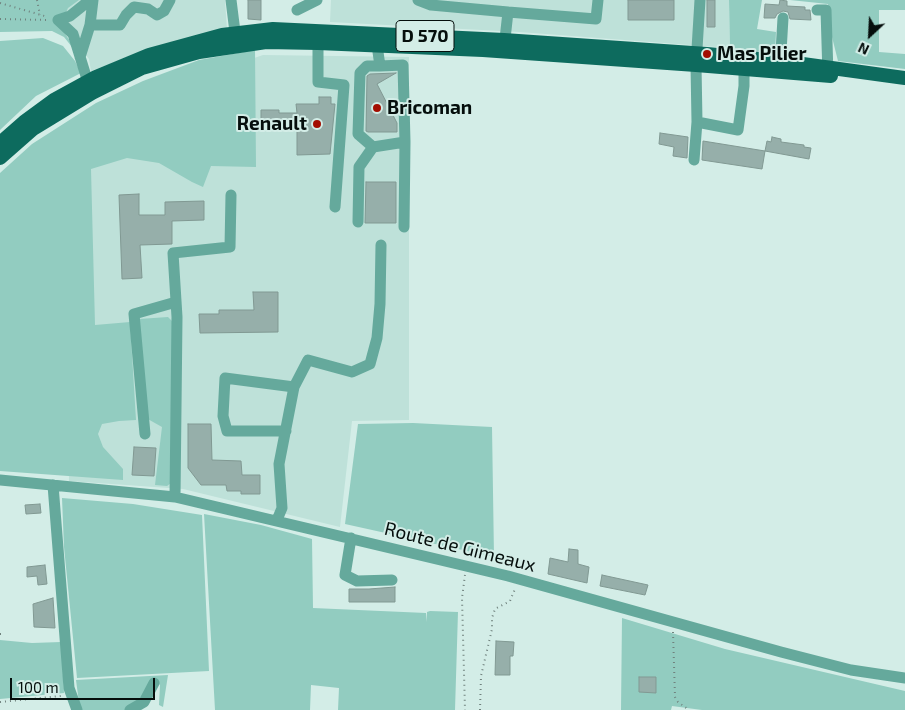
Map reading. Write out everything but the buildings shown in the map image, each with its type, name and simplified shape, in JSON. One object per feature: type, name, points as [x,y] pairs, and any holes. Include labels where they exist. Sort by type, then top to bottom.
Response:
[{"type":"main road","name":"D 570","points":[[0,143],[54,100],[89,87],[149,55],[181,45],[236,40],[273,30],[318,37],[504,46],[696,59],[905,78]]},
{"type":"main road","name":"D 570","points":[[0,158],[32,129],[89,87]]},
{"type":"street","points":[[87,0],[70,16],[58,20],[73,34],[89,87]]},
{"type":"street","points":[[80,57],[90,25],[93,0]]},
{"type":"street","points":[[90,25],[120,25],[134,7],[148,9],[157,15],[164,11],[170,0]]},
{"type":"street","points":[[231,0],[236,40]]},
{"type":"street","points":[[297,10],[317,0]]},
{"type":"street","points":[[418,0],[431,6],[493,6],[508,12],[596,19],[598,0]]},
{"type":"street","points":[[694,160],[697,122],[696,59],[700,0]]},
{"type":"street","points":[[817,10],[826,10],[828,72]]},
{"type":"street","points":[[504,46],[508,12]]},
{"type":"street","points":[[780,67],[783,18]]},
{"type":"street","points":[[318,37],[318,82],[344,85],[335,207]]},
{"type":"street","points":[[377,40],[380,66]]},
{"type":"street","points":[[697,122],[738,130],[744,86],[744,63]]},
{"type":"street","points":[[373,147],[358,134],[360,73],[367,66],[403,65],[405,142],[404,227]]},
{"type":"street","points":[[358,222],[359,168],[373,147],[405,142]]},
{"type":"street","points":[[175,497],[176,302],[173,253],[230,247],[231,195]]},
{"type":"street","points":[[277,520],[282,508],[279,464],[294,387],[308,360],[352,372],[370,364],[377,338],[381,245]]},
{"type":"street","points":[[146,434],[134,314],[176,302]]},
{"type":"street","points":[[286,430],[227,431],[223,416],[224,378],[294,387]]},
{"type":"street","name":"Route de Gimeaux","points":[[0,480],[175,497],[466,566],[851,670],[905,678]]},
{"type":"street","points":[[53,485],[69,688],[77,710]]},
{"type":"street","points":[[351,538],[345,575],[357,581],[392,580]]},
{"type":"street","points":[[130,710],[144,702],[154,683]]},
{"type":"path","points":[[38,0],[40,15]]},
{"type":"path","points":[[0,3],[58,20]]},
{"type":"path","points":[[0,19],[58,20]]},
{"type":"path","points":[[465,710],[462,598],[466,566]]},
{"type":"path","points":[[480,710],[481,676],[492,629],[492,618],[495,609],[510,600],[519,580]]},
{"type":"path","points":[[673,622],[675,697],[678,702],[689,710]]},
{"type":"path","points":[[0,702],[63,696]]},
{"type":"shaded area","points":[[0,0],[79,0],[68,8],[60,26],[72,47],[64,37],[52,31],[0,32]]},
{"type":"shaded area","points":[[46,0],[225,0],[227,29],[142,52],[91,71],[89,59],[49,11]]},
{"type":"shaded area","points":[[331,0],[729,0],[730,48],[519,32],[330,22]]},
{"type":"shaded area","points":[[729,0],[762,0],[757,29],[776,32],[775,53],[730,48]]},
{"type":"shaded area","points":[[790,0],[905,0],[905,10],[879,10],[879,52],[905,54],[905,69],[838,61],[831,33],[828,4]]},
{"type":"shaded area","points":[[43,38],[63,46],[75,61],[81,73],[36,96],[0,130],[0,41]]},
{"type":"shaded area","points":[[255,50],[256,167],[211,166],[203,187],[159,163],[127,158],[91,169],[95,325],[130,322],[136,420],[102,424],[98,434],[103,447],[123,469],[123,480],[0,471],[0,173],[32,144],[96,103],[143,81],[199,60]]},
{"type":"shaded area","points":[[263,55],[409,57],[409,420],[352,421],[340,527],[183,489],[69,481],[68,334],[90,114]]},
{"type":"shaded area","points":[[168,317],[173,322],[171,483],[167,486],[155,485],[162,427],[146,418],[139,319]]},
{"type":"shaded area","points":[[413,423],[492,427],[494,557],[345,524],[358,424]]},
{"type":"shaded area","points":[[62,498],[133,504],[202,515],[209,671],[77,678],[64,547]]},
{"type":"shaded area","points":[[204,514],[261,525],[312,539],[313,608],[426,613],[427,622],[427,612],[430,611],[458,612],[455,710],[338,710],[339,688],[311,685],[310,710],[215,710]]},
{"type":"shaded area","points":[[622,618],[725,649],[905,691],[905,710],[702,710],[672,706],[671,710],[621,710]]},
{"type":"shaded area","points":[[0,640],[32,643],[61,642],[64,693],[0,699]]},
{"type":"shaded area","points":[[168,675],[163,707],[159,705],[160,685],[157,682],[125,710],[80,710],[76,680]]},
{"type":"place","name":"Mas Pilier","points":[[707,54]]},
{"type":"place","name":"Bricoman","points":[[377,108]]},
{"type":"place","name":"Renault","points":[[317,124]]}]
